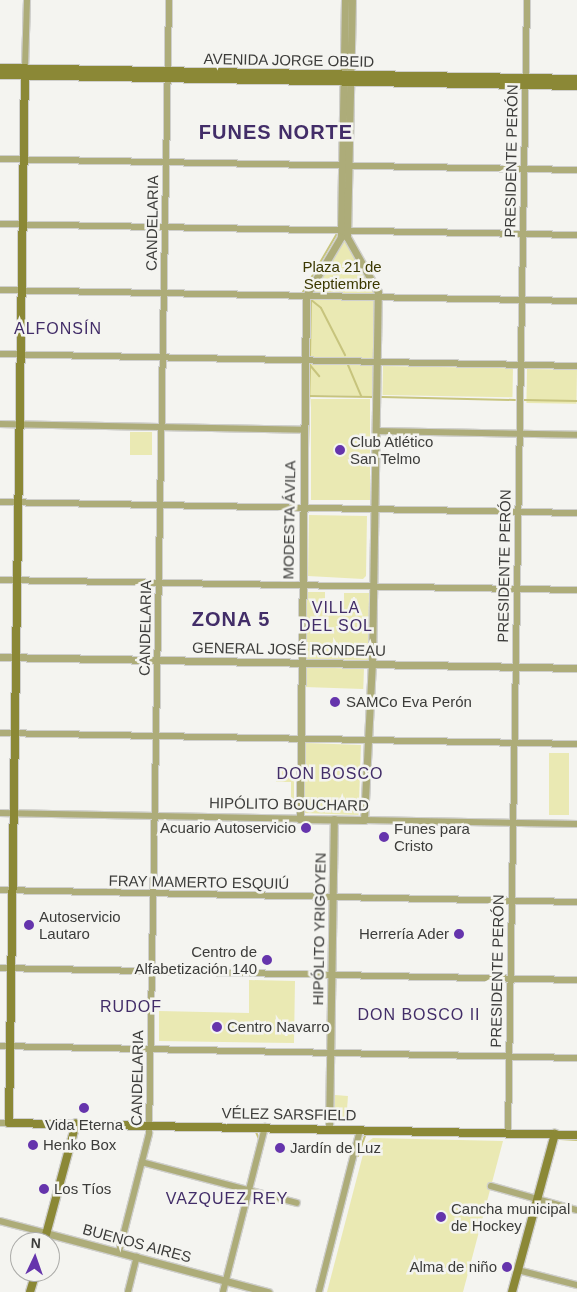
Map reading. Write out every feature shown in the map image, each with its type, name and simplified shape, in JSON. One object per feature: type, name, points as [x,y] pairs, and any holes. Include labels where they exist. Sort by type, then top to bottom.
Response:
[{"type":"main road","name":"AVENIDA JORGE OBEID","points":[[0,68],[25,72],[526,82],[577,86]]},
{"type":"main road","name":"AVENIDA JORGE OBEID","points":[[0,75],[25,72]]},
{"type":"main road","points":[[9,1123],[25,72]]},
{"type":"main road","name":"AVENIDA JORGE OBEID","points":[[526,82],[577,79]]},
{"type":"main road","name":"VÉLEZ SARSFIELD","points":[[9,1123],[577,1135]]},
{"type":"main road","points":[[46,1232],[76,1124]]},
{"type":"main road","points":[[512,1292],[555,1134]]},
{"type":"street","points":[[25,72],[27,0]]},
{"type":"street","name":"CANDELARIA","points":[[118,1252],[142,1162],[149,1125],[169,0]]},
{"type":"street","points":[[345,0],[347,78],[344,231],[375,285],[378,297],[372,664],[364,820]]},
{"type":"street","points":[[347,78],[352,0]]},
{"type":"street","name":"PRESIDENTE PERÓN","points":[[508,1133],[527,0]]},
{"type":"street","points":[[0,159],[577,170]]},
{"type":"street","points":[[0,224],[577,235]]},
{"type":"street","name":"MODESTA ÁVILA","points":[[300,819],[300,663],[306,296],[344,231]]},
{"type":"street","points":[[0,290],[577,302]]},
{"type":"street","points":[[0,354],[577,366]]},
{"type":"street","points":[[0,424],[304,430]]},
{"type":"street","points":[[376,430],[577,435]]},
{"type":"street","points":[[0,502],[577,514]]},
{"type":"street","points":[[0,580],[577,590]]},
{"type":"street","name":"GENERAL JOSÉ RONDEAU","points":[[0,657],[577,668]]},
{"type":"street","points":[[0,734],[577,744]]},
{"type":"street","name":"HIPÓLITO BOUCHARD","points":[[0,813],[577,824]]},
{"type":"street","name":"HIPÓLITO YRIGOYEN","points":[[329,1129],[334,820]]},
{"type":"street","name":"FRAY MAMERTO ESQUIÚ","points":[[0,890],[577,902]]},
{"type":"street","points":[[0,968],[577,980]]},
{"type":"street","points":[[0,1046],[577,1058]]},
{"type":"street","name":"VÉLEZ SARSFIELD","points":[[0,1123],[9,1123]]},
{"type":"street","points":[[223,1292],[264,1128]]},
{"type":"street","points":[[319,1292],[360,1130]]},
{"type":"street","points":[[142,1162],[297,1203]]},
{"type":"street","points":[[491,1186],[577,1210]]},
{"type":"street","name":"BUENOS AIRES","points":[[0,1221],[42,1232]]},
{"type":"street","name":"BUENOS AIRES","points":[[60,1237],[268,1292]]},
{"type":"street","points":[[128,1292],[137,1257]]},
{"type":"street","points":[[518,1270],[577,1285]]},
{"type":"green space","name":"Plaza 21 de Septiembre","points":[[344,238],[375,294],[310,295],[321,272]]},
{"type":"green space","points":[[306,296],[378,297],[376,396],[304,395]]},
{"type":"green space","points":[[383,366],[513,368],[512,397],[382,395]]},
{"type":"green space","points":[[527,369],[577,370],[576,404],[526,403]]},
{"type":"green space","name":"Club Atlético San Telmo","points":[[311,399],[370,399],[370,500],[311,500]]},
{"type":"green space","points":[[130,432],[152,432],[152,455],[130,455]]},
{"type":"green space","points":[[309,515],[367,516],[366,576],[363,579],[308,576]]},
{"type":"green space","points":[[306,592],[325,592],[325,610],[344,611],[344,593],[369,593],[368,660],[304,659]]},
{"type":"green space","points":[[305,667],[364,669],[363,689],[304,687]]},
{"type":"green space","points":[[306,743],[361,745],[359,815],[304,813]]},
{"type":"green space","points":[[549,753],[569,753],[569,815],[549,815]]},
{"type":"green space","points":[[276,768],[294,769],[294,799],[291,798],[291,782],[276,782]]},
{"type":"green space","name":"Centro Navarro","points":[[249,980],[295,981],[294,1043],[159,1041],[159,1011],[249,1013]]},
{"type":"green space","points":[[335,1095],[348,1096],[346,1122],[333,1121]]},
{"type":"green space","points":[[373,1138],[503,1141],[463,1292],[327,1292],[366,1143]]},
{"type":"waterway","points":[[303,292],[336,235]]},
{"type":"waterway","points":[[310,299],[321,308],[345,355]]},
{"type":"waterway","points":[[310,357],[311,300]]},
{"type":"waterway","points":[[309,364],[319,376]]},
{"type":"waterway","points":[[308,449],[310,365]]},
{"type":"waterway","points":[[348,365],[361,396]]},
{"type":"waterway","points":[[309,396],[372,397]]},
{"type":"waterway","points":[[382,397],[515,400]]},
{"type":"waterway","points":[[523,400],[577,401]]},
{"type":"waterway","points":[[256,1132],[259,1139]]},
{"type":"waterway","points":[[358,1156],[366,1133]]},
{"type":"waterway","points":[[560,1139],[577,1140]]},
{"type":"place","name":"Club Atlético San Telmo","points":[[340,450]]},
{"type":"place","name":"SAMCo Eva Perón","points":[[335,702]]},
{"type":"place","name":"Acuario Autoservicio","points":[[306,828]]},
{"type":"place","name":"Funes para Cristo","points":[[384,837]]},
{"type":"place","name":"Autoservicio Lautaro","points":[[29,925]]},
{"type":"place","name":"Herrería Ader","points":[[459,934]]},
{"type":"place","name":"Centro de Alfabetización 140","points":[[267,960]]},
{"type":"place","name":"Centro Navarro","points":[[217,1027]]},
{"type":"place","name":"Vida Eterna","points":[[84,1108]]},
{"type":"place","name":"Henko Box","points":[[33,1145]]},
{"type":"place","name":"Jardín de Luz","points":[[280,1148]]},
{"type":"place","name":"Los Tíos","points":[[44,1189]]},
{"type":"place","name":"Cancha municipal de Hockey","points":[[441,1217]]},
{"type":"place","name":"Alma de niño","points":[[507,1267]]},
{"type":"district","name":"FUNES NORTE","points":[[276,132]]},
{"type":"district","name":"ALFONSÍN","points":[[58,329]]},
{"type":"district","name":"VILLA DEL SOL","points":[[336,617]]},
{"type":"district","name":"ZONA 5","points":[[231,619]]},
{"type":"district","name":"DON BOSCO","points":[[330,774]]},
{"type":"district","name":"RUDOF","points":[[131,1007]]},
{"type":"district","name":"DON BOSCO II","points":[[419,1015]]},
{"type":"district","name":"VAZQUEZ REY","points":[[227,1199]]}]
